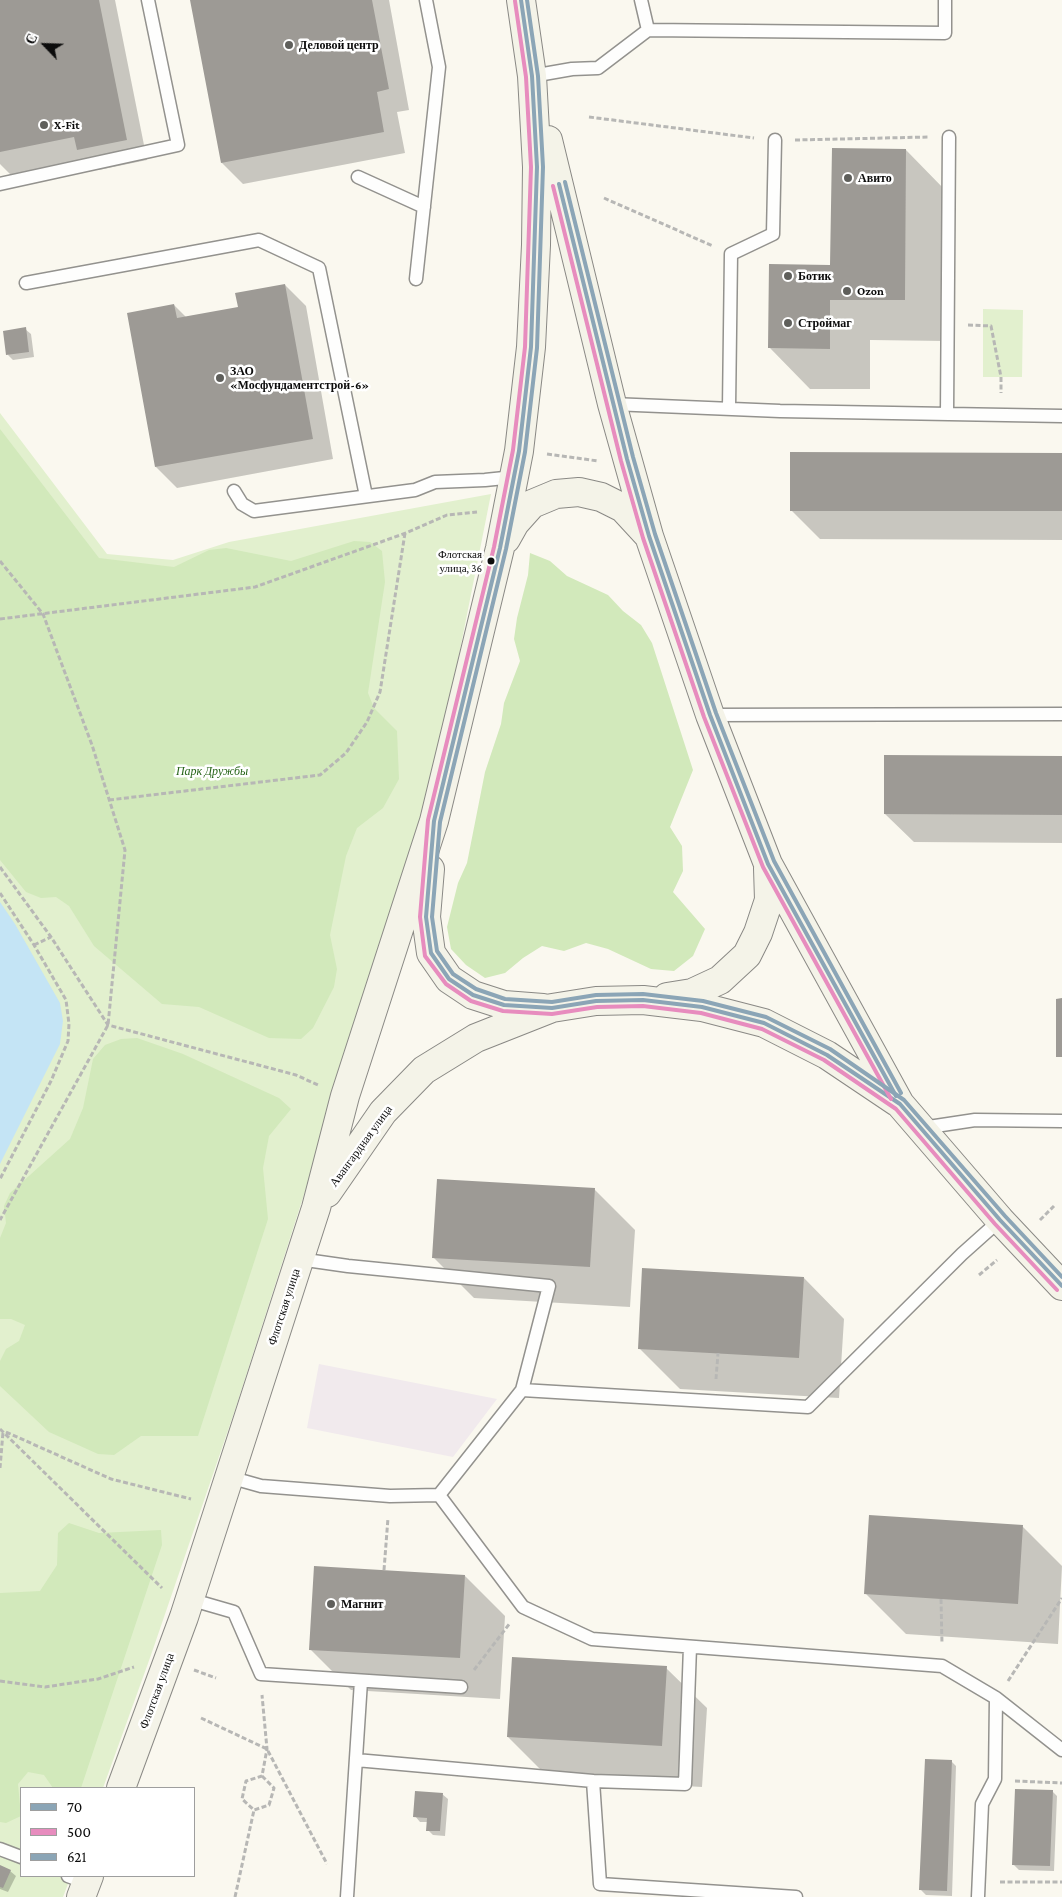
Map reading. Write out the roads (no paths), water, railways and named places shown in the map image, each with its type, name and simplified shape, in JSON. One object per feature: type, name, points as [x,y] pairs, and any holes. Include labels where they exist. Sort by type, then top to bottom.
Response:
[{"type":"street","name":"Флотская улица","points":[[121,1787],[189,1599],[316,1208],[345,1096],[434,821],[500,548],[514,478],[531,347],[534,282],[537,167],[532,76],[521,0]]},
{"type":"street","name":"Авангардная улица","points":[[532,76],[612,404],[649,536],[710,715],[768,864],[900,1104]]},
{"type":"street","name":"Флотская улица","points":[[500,548],[515,523],[532,504],[556,494],[579,492],[601,497],[623,508],[649,536]]},
{"type":"street","name":"Флотская улица","points":[[434,821],[426,917],[431,953],[449,979],[473,995],[504,1006],[552,1008]]},
{"type":"street","points":[[643,1000],[692,993],[720,980],[746,955],[758,933],[769,900],[768,864]]},
{"type":"street","name":"Авангардная улица","points":[[316,1208],[383,1112],[424,1070],[476,1038],[552,1008],[596,1001],[643,1000],[702,1008],[764,1023],[827,1055],[900,1104],[1000,1220],[1062,1286]]},
{"type":"lane","points":[[0,184],[178,145],[148,0]]},
{"type":"lane","points":[[416,279],[439,67],[426,0]]},
{"type":"lane","points":[[641,0],[648,30]]},
{"type":"lane","points":[[532,76],[572,69],[598,68],[648,30],[945,33],[945,0]]},
{"type":"lane","points":[[947,414],[950,137]]},
{"type":"lane","points":[[728,408],[732,254],[773,234],[775,140]]},
{"type":"lane","points":[[358,177],[424,207]]},
{"type":"lane","points":[[26,283],[259,240],[319,268],[366,496]]},
{"type":"lane","points":[[612,404],[728,408],[780,412],[1062,416]]},
{"type":"lane","points":[[234,491],[242,504],[254,511],[415,490],[436,482],[514,478]]},
{"type":"lane","points":[[710,715],[1062,714]]},
{"type":"lane","points":[[922,1128],[975,1120],[1062,1121]]},
{"type":"lane","points":[[522,1390],[808,1407],[962,1254],[1000,1220]]},
{"type":"lane","points":[[299,1259],[348,1266],[549,1286],[522,1390],[439,1495]]},
{"type":"lane","points":[[229,1477],[261,1486],[390,1496],[439,1495]]},
{"type":"lane","points":[[439,1495],[523,1607],[592,1639],[942,1666],[996,1698],[1062,1750]]},
{"type":"lane","points":[[189,1599],[234,1612],[261,1674],[461,1687]]},
{"type":"lane","points":[[356,1760],[593,1781],[685,1784],[690,1647]]},
{"type":"lane","points":[[347,1897],[361,1681]]},
{"type":"lane","points":[[978,1897],[982,1804],[995,1779],[996,1698]]},
{"type":"lane","points":[[593,1781],[600,1884],[796,1897]]},
{"type":"lane","points":[[0,1848],[20,1858]]},
{"type":"water","points":[[0,902],[15,924],[60,1003],[63,1021],[60,1044],[0,1164]]},
{"type":"place","name":"Деловой центр","points":[[289,45]]},
{"type":"place","name":"X-Fit","points":[[44,125]]},
{"type":"place","name":"Авито","points":[[848,178]]},
{"type":"place","name":"Ботик","points":[[788,276]]},
{"type":"place","name":"Ozon","points":[[847,291]]},
{"type":"place","name":"Строймаг","points":[[788,323]]},
{"type":"place","name":"ЗАО «Мосфундаментстрой-6»","points":[[220,378]]},
{"type":"place","name":"Флотская улица, 36","points":[[491,561]]},
{"type":"place","name":"Магнит","points":[[331,1604]]},
{"type":"park label","name":"Парк Дружбы","points":[[212,771]]}]
